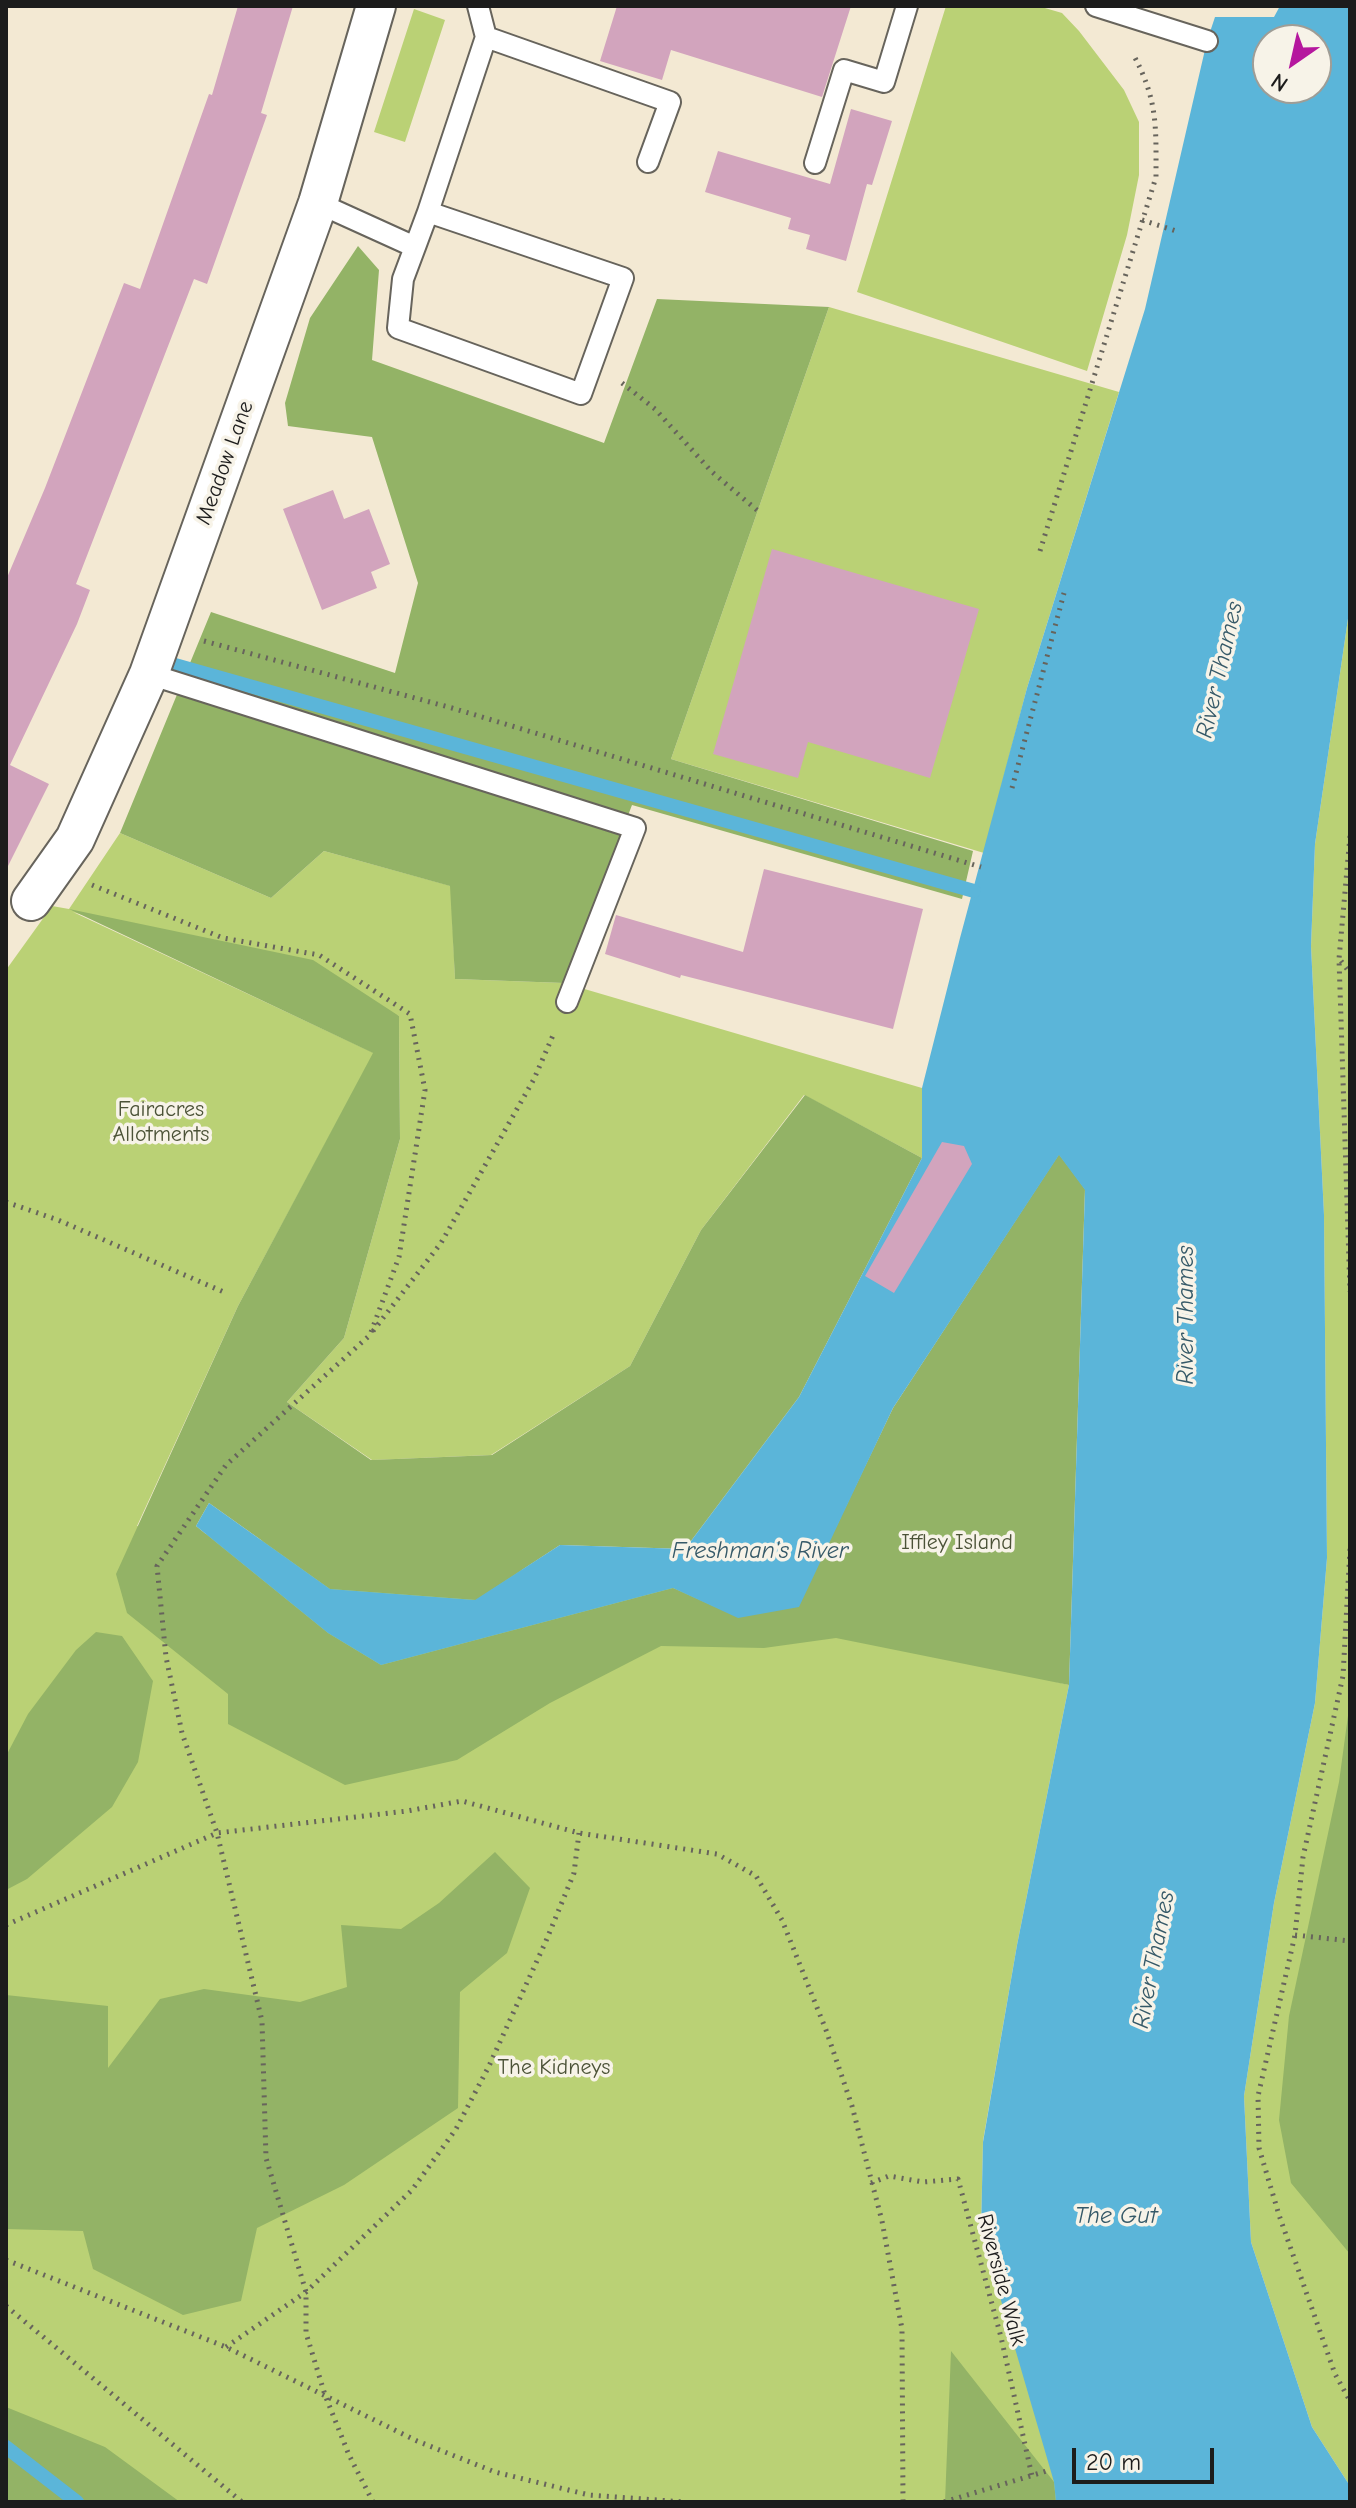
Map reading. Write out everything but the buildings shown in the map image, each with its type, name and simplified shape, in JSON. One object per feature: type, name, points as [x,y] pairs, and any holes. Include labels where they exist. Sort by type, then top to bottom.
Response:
[{"type":"street","name":"Meadow Lane","points":[[31,901],[75,839],[149,674],[318,203],[376,6]]},
{"type":"lane","points":[[428,212],[623,278],[581,394],[398,328],[403,279],[486,37],[478,6]]},
{"type":"lane","points":[[815,163],[844,70],[884,82],[907,6]]},
{"type":"lane","points":[[1103,8],[1207,41]]},
{"type":"lane","points":[[486,37],[670,102],[648,162]]},
{"type":"lane","points":[[318,203],[415,247]]},
{"type":"lane","points":[[149,674],[635,828],[567,1002]]},
{"type":"path","points":[[1040,551],[1156,177],[1156,117],[1146,78],[1103,8]]},
{"type":"path","points":[[1142,220],[1176,231]]},
{"type":"path","points":[[594,359],[655,409],[712,472],[758,511]]},
{"type":"path","points":[[1012,788],[1064,593]]},
{"type":"path","points":[[165,631],[452,708],[981,867]]},
{"type":"path","points":[[1350,836],[1339,959],[1350,1292]]},
{"type":"path","points":[[55,869],[223,938],[319,955],[410,1014],[425,1090],[399,1257],[370,1335]]},
{"type":"path","points":[[1339,959],[1350,973]]},
{"type":"path","points":[[373,2502],[349,2455],[325,2395],[306,2333],[306,2292],[266,2158],[262,2021],[217,1833],[182,1733],[166,1657],[157,1566],[226,1465],[370,1335],[441,1243],[534,1079],[567,1002]]},
{"type":"path","points":[[6,1202],[58,1220],[226,1293]]},
{"type":"path","points":[[1350,1549],[1343,1676],[1303,1857],[1295,1935],[1258,2096],[1259,2148],[1279,2215],[1329,2359],[1350,2401]]},
{"type":"path","points":[[6,1925],[217,1833],[407,1811],[462,1801],[579,1833],[717,1854],[756,1876],[782,1920],[826,2030],[852,2106],[882,2221],[902,2329],[903,2502]]},
{"type":"path","points":[[226,2347],[306,2292],[412,2190],[456,2129],[489,2066],[546,1941],[574,1873],[579,1833]]},
{"type":"path","points":[[1295,1935],[1350,1941]]},
{"type":"path","name":"Riverside Walk","points":[[871,2183],[889,2176],[923,2182],[958,2179],[1001,2337],[1032,2476]]},
{"type":"path","points":[[6,2260],[226,2347],[417,2441],[495,2472],[589,2495],[684,2502]]},
{"type":"path","points":[[6,2306],[242,2502]]},
{"type":"path","points":[[944,2502],[1050,2470]]},
{"type":"green space","points":[[946,6],[1038,6],[1062,13],[1124,90],[1139,122],[1139,175],[1127,235],[1087,371],[857,292]]},
{"type":"green space","points":[[414,9],[445,20],[405,142],[374,132]]},
{"type":"green space","points":[[358,246],[379,270],[372,360],[604,443],[657,299],[829,307],[671,759],[973,851],[962,899],[632,805],[564,983],[455,979],[450,886],[324,851],[271,898],[120,833],[211,612],[395,673],[418,583],[372,437],[288,426],[285,403],[310,318]]},
{"type":"green space","points":[[829,307],[1119,392],[1027,688],[984,853],[671,759]]},
{"type":"green space","points":[[1350,605],[1350,2486],[1312,2427],[1251,2242],[1244,2096],[1274,1903],[1315,1703],[1327,1558],[1324,1215],[1311,946],[1315,844]]},
{"type":"green space","name":"The Kidneys","points":[[120,833],[271,898],[324,851],[451,886],[455,979],[564,983],[922,1088],[922,1158],[804,1095],[701,1230],[630,1366],[491,1455],[372,1460],[287,1402],[344,1338],[400,1139],[399,1016],[73,912],[374,1053],[238,1306],[137,1526],[673,1588],[1069,1685],[1017,1945],[983,2141],[981,2232],[1065,2502],[6,2502],[6,970],[52,906],[69,909]]},
{"type":"green space","name":"Iffley Island","points":[[69,909],[313,960],[399,1016],[400,1139],[344,1338],[287,1402],[371,1460],[492,1455],[630,1366],[701,1230],[805,1095],[922,1158],[799,1397],[685,1549],[560,1545],[476,1600],[330,1589],[209,1503],[196,1526],[328,1633],[381,1665],[673,1588],[738,1617],[798,1606],[893,1408],[1059,1154],[1085,1189],[1069,1685],[836,1638],[764,1648],[661,1646],[550,1703],[457,1760],[345,1785],[228,1724],[228,1694],[127,1613],[116,1574],[238,1306],[373,1053]]},
{"type":"green space","points":[[96,1632],[122,1636],[153,1681],[138,1762],[112,1807],[27,1879],[6,1890],[6,1756],[28,1714],[76,1650]]},
{"type":"green space","points":[[1350,1701],[1350,2254],[1291,2183],[1279,2120],[1289,2016],[1339,1782]]},
{"type":"green space","points":[[495,1852],[530,1888],[507,1953],[460,1992],[458,2108],[344,2185],[257,2228],[241,2301],[183,2315],[93,2269],[83,2231],[6,2229],[6,1995],[108,2006],[108,2068],[160,1999],[204,1989],[300,2002],[347,1987],[341,1925],[401,1929],[439,1903]]},
{"type":"green space","points":[[951,2351],[1054,2482],[1056,2502],[945,2502]]},
{"type":"green space","points":[[6,2407],[105,2447],[180,2502],[6,2502]]},
{"type":"water","points":[[1280,6],[1350,6],[1350,605],[1315,844],[1311,946],[1324,1215],[1327,1558],[1315,1703],[1274,1903],[1244,2096],[1251,2242],[1312,2427],[1350,2486],[1350,2502],[1056,2502],[1054,2482],[981,2232],[983,2142],[1017,1945],[1069,1685],[1085,1190],[1059,1155],[893,1408],[799,1607],[738,1618],[673,1588],[381,1665],[328,1633],[196,1526],[209,1503],[330,1589],[475,1600],[560,1545],[685,1549],[799,1397],[922,1158],[922,1088],[960,938],[1027,688],[1145,309],[1215,17],[1274,17]]},
{"type":"waterway","points":[[175,665],[974,891]]},
{"type":"waterway","points":[[6,2447],[77,2502]]},
{"type":"water label","name":"River Thames","points":[[1220,670]]},
{"type":"water label","name":"River Thames","points":[[1186,1315]]},
{"type":"water label","name":"Freshman's River","points":[[760,1551]]},
{"type":"water label","name":"River Thames","points":[[1154,1960]]},
{"type":"water label","name":"The Gut","points":[[1116,2216]]},
{"type":"park label","name":"Fairacres Allotments","points":[[161,1122]]}]
